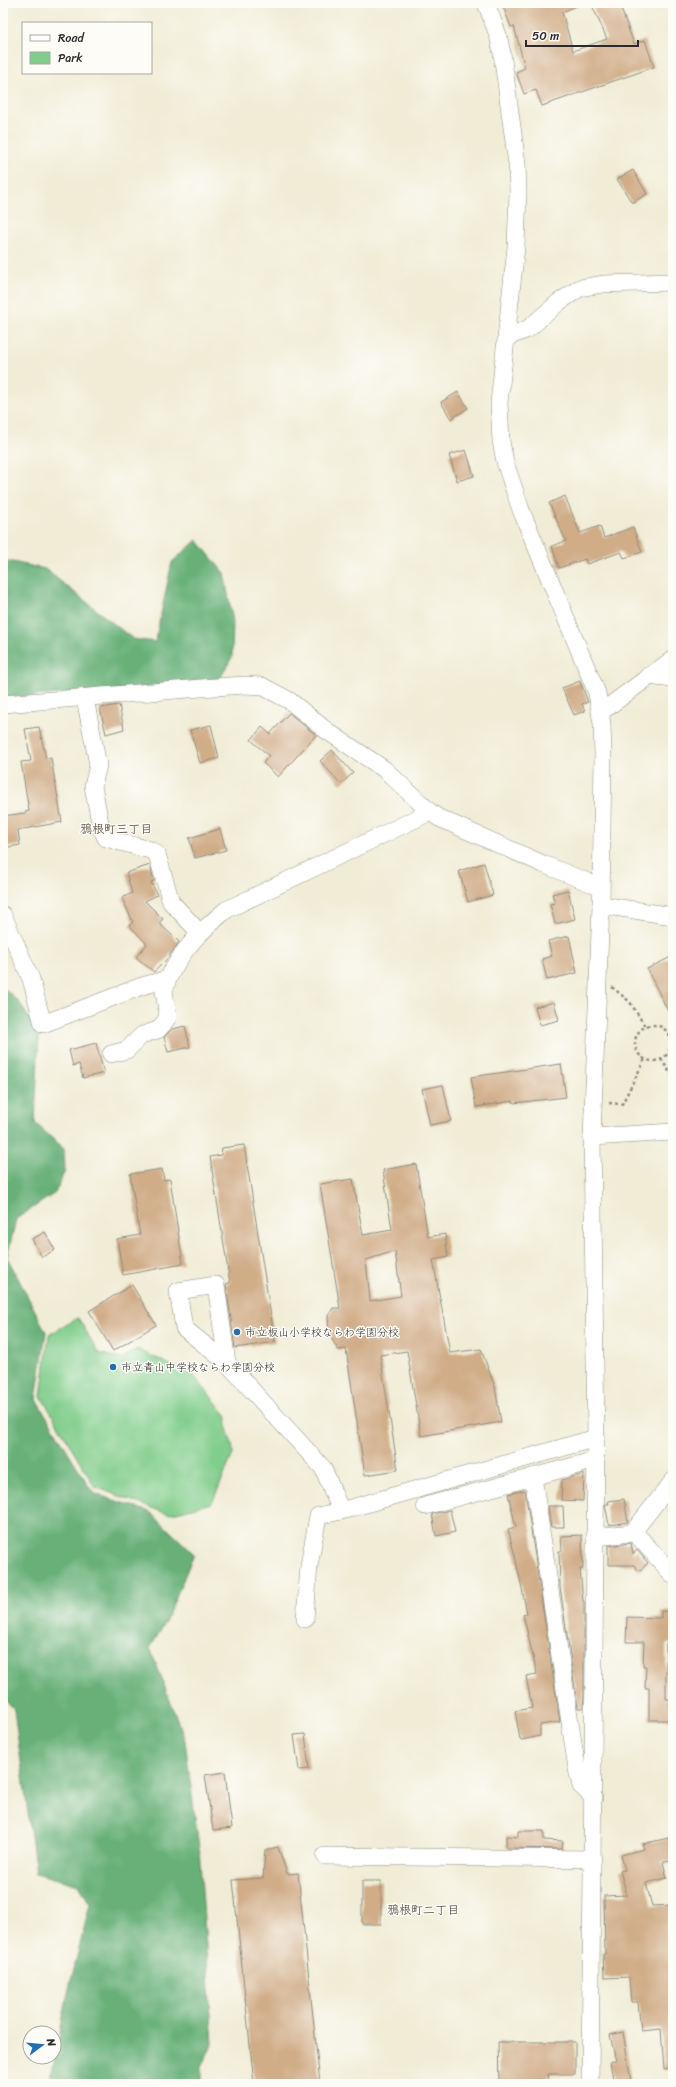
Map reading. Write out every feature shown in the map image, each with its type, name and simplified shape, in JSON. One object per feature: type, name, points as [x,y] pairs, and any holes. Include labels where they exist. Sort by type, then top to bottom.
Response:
[{"type":"street","points":[[486,3],[498,35],[502,53],[517,164],[516,247],[499,402],[501,441],[505,462],[521,510],[597,693],[601,712],[601,905],[592,1138],[596,1460],[594,1798],[590,2084]]},
{"type":"street","points":[[507,337],[528,329],[559,302],[580,288],[602,284],[673,282]]},
{"type":"street","points":[[601,712],[673,659]]},
{"type":"street","points":[[648,676],[673,679]]},
{"type":"street","points":[[3,704],[201,688],[245,685],[262,686],[290,701],[327,731],[384,769],[430,812],[457,827],[600,887]]},
{"type":"street","points":[[85,698],[98,765],[92,786],[101,828],[106,838],[150,850],[157,854],[171,902],[199,932]]},
{"type":"street","points":[[111,1054],[127,1050],[142,1035],[158,1030],[164,1023],[168,1017],[164,991],[175,963],[199,932],[226,910],[430,812]]},
{"type":"street","points":[[601,905],[673,916]]},
{"type":"street","points":[[3,915],[31,979],[43,1024],[142,986],[168,978]]},
{"type":"street","points":[[592,1138],[673,1132]]},
{"type":"street","points":[[227,1363],[323,1468],[340,1511]]},
{"type":"street","points":[[305,1619],[309,1566],[318,1516],[596,1438]]},
{"type":"street","points":[[425,1506],[596,1460]]},
{"type":"street","points":[[533,1477],[577,1769],[581,1786],[594,1798]]},
{"type":"street","points":[[632,1533],[673,1481]]},
{"type":"street","points":[[595,1537],[632,1533],[637,1535],[673,1575]]},
{"type":"street","points":[[325,1856],[593,1859]]},
{"type":"path","points":[[610,986],[630,1002],[645,1026]]},
{"type":"path","points":[[654,1024],[660,1025],[669,1034],[671,1046],[668,1052],[661,1059],[652,1061],[645,1059],[637,1050],[635,1044],[638,1033],[645,1026],[654,1024]]},
{"type":"path","points":[[606,1103],[622,1104],[645,1059]]},
{"type":"path","points":[[661,1059],[673,1077]]},
{"type":"green space","points":[[197,540],[224,573],[233,621],[232,657],[218,682],[3,698],[3,560],[45,569],[133,639],[155,642],[172,562]]},
{"type":"green space","points":[[3,987],[20,1003],[39,1036],[35,1123],[64,1149],[65,1171],[55,1193],[16,1219],[7,1257],[46,1332],[36,1399],[93,1493],[150,1512],[194,1554],[165,1623],[150,1648],[185,1740],[199,1848],[213,2044],[202,2064],[202,2084],[50,2084],[54,2065],[62,2065],[62,2025],[90,1904],[79,1885],[36,1873],[14,1710],[3,1698]]},
{"type":"green space","points":[[78,1318],[99,1353],[122,1359],[137,1349],[175,1367],[190,1371],[227,1416],[227,1428],[232,1444],[233,1454],[212,1503],[168,1514],[95,1487],[41,1396],[49,1335]]},
{"type":"building","points":[[502,3],[584,3],[562,12],[573,51],[607,39],[591,3],[619,3],[634,44],[645,40],[654,67],[542,106],[536,90],[524,94],[516,72],[525,68],[514,26],[511,27]]},
{"type":"building","points":[[633,170],[647,194],[632,203],[617,179]]},
{"type":"building","points":[[458,392],[468,408],[451,419],[441,402]]},
{"type":"building","points":[[466,450],[474,476],[457,481],[449,455]]},
{"type":"building","points":[[565,496],[580,533],[600,526],[604,538],[633,527],[642,552],[624,558],[621,552],[587,564],[585,559],[559,568],[552,546],[566,541],[549,503]]},
{"type":"building","points":[[580,681],[588,702],[582,704],[585,711],[574,715],[562,688]]},
{"type":"building","points":[[119,705],[124,729],[106,734],[100,708]]},
{"type":"building","points":[[289,713],[316,735],[278,777],[263,763],[269,756],[251,740],[262,727],[270,734]]},
{"type":"building","points":[[211,725],[219,758],[200,763],[190,730]]},
{"type":"building","points":[[39,727],[46,759],[51,758],[62,822],[18,830],[20,845],[3,848],[3,816],[25,813],[29,811],[21,762],[31,761],[25,729]]},
{"type":"building","points":[[332,750],[353,773],[341,784],[320,761]]},
{"type":"building","points":[[220,829],[226,850],[195,858],[189,838]]},
{"type":"building","points":[[484,863],[493,895],[468,902],[459,871]]},
{"type":"building","points":[[150,865],[154,881],[151,882],[157,895],[145,901],[163,919],[159,923],[179,942],[167,959],[154,972],[136,957],[147,944],[129,925],[133,922],[122,898],[132,893],[126,873]]},
{"type":"building","points":[[568,890],[575,919],[555,924],[550,904],[555,903],[552,894]]},
{"type":"building","points":[[569,936],[577,973],[547,980],[542,959],[552,956],[548,941]]},
{"type":"building","points":[[673,956],[673,1021],[647,969]]},
{"type":"building","points":[[554,1002],[559,1020],[540,1025],[535,1007]]},
{"type":"building","points":[[185,1026],[190,1047],[168,1052],[164,1037],[172,1029]]},
{"type":"building","points":[[96,1043],[104,1073],[83,1078],[79,1064],[73,1066],[69,1050]]},
{"type":"building","points":[[561,1064],[566,1097],[514,1103],[513,1101],[476,1107],[471,1077]]},
{"type":"building","points":[[443,1085],[451,1121],[430,1125],[422,1089]]},
{"type":"building","points":[[244,1145],[275,1342],[235,1348],[226,1284],[230,1283],[210,1157],[221,1155],[222,1148]]},
{"type":"building","points":[[416,1164],[428,1237],[445,1234],[448,1257],[433,1260],[450,1353],[481,1349],[495,1387],[501,1422],[421,1436],[407,1351],[380,1355],[398,1470],[365,1475],[346,1349],[338,1350],[329,1334],[328,1316],[333,1308],[340,1308],[320,1184],[353,1179],[363,1235],[392,1230],[383,1170]],"holes":[[[395,1251],[401,1296],[370,1301],[366,1260]]]},
{"type":"building","points":[[162,1169],[164,1180],[170,1179],[183,1264],[123,1275],[117,1239],[140,1235],[130,1174]]},
{"type":"building","points":[[45,1232],[55,1250],[42,1257],[32,1239]]},
{"type":"building","points":[[132,1285],[156,1325],[113,1351],[89,1311]]},
{"type":"building","points":[[584,1474],[583,1501],[561,1500],[562,1480]]},
{"type":"building","points":[[525,1490],[560,1722],[540,1725],[540,1736],[522,1740],[520,1739],[515,1711],[532,1708],[526,1676],[537,1674],[523,1614],[527,1613],[508,1529],[516,1527],[508,1494]]},
{"type":"building","points":[[624,1499],[628,1522],[609,1525],[605,1504],[609,1504],[608,1501]]},
{"type":"building","points":[[548,1506],[563,1506],[564,1527],[551,1527]]},
{"type":"building","points":[[450,1510],[455,1532],[436,1536],[432,1514]]},
{"type":"building","points":[[582,1535],[583,1569],[580,1569],[584,1601],[584,1696],[583,1708],[578,1708],[560,1587],[559,1551],[562,1551],[561,1536]]},
{"type":"building","points":[[631,1543],[633,1554],[637,1550],[648,1563],[639,1571],[634,1565],[608,1565],[608,1546]]},
{"type":"building","points":[[661,1611],[673,1612],[673,1643],[666,1643],[666,1699],[670,1699],[670,1720],[649,1720],[649,1688],[645,1688],[646,1666],[643,1666],[644,1642],[626,1642],[627,1617],[661,1618]]},
{"type":"building","points":[[305,1734],[309,1769],[299,1770],[294,1735]]},
{"type":"building","points":[[225,1772],[232,1828],[213,1830],[205,1775]]},
{"type":"building","points":[[518,1831],[544,1831],[544,1840],[563,1841],[562,1849],[506,1848],[506,1836],[518,1837]]},
{"type":"building","points":[[673,1837],[673,1861],[663,1862],[667,1878],[646,1883],[652,1906],[673,1905],[673,2068],[664,2069],[661,2029],[641,2031],[638,2002],[631,2002],[629,1977],[604,1978],[604,1896],[627,1895],[620,1871],[625,1870],[621,1855],[644,1849],[642,1844]]},
{"type":"building","points":[[278,1847],[287,1874],[298,1873],[320,2084],[254,2084],[233,1880],[263,1878],[265,1850]]},
{"type":"building","points":[[362,1881],[381,1881],[381,1924],[362,1924]]},
{"type":"building","points":[[623,2032],[631,2081],[614,2084],[610,2062],[616,2061],[610,2035]]},
{"type":"building","points":[[498,2042],[575,2042],[575,2074],[548,2074],[549,2083],[499,2084]]},
{"type":"place","name":"市立板山小学校ならわ学園分校","points":[[237,1332]]},
{"type":"place","name":"市立青山中学校ならわ学園分校","points":[[113,1367]]},
{"type":"district","name":"鴉根町三丁目","points":[[116,829]]},
{"type":"district","name":"鴉根町二丁目","points":[[423,1910]]}]
